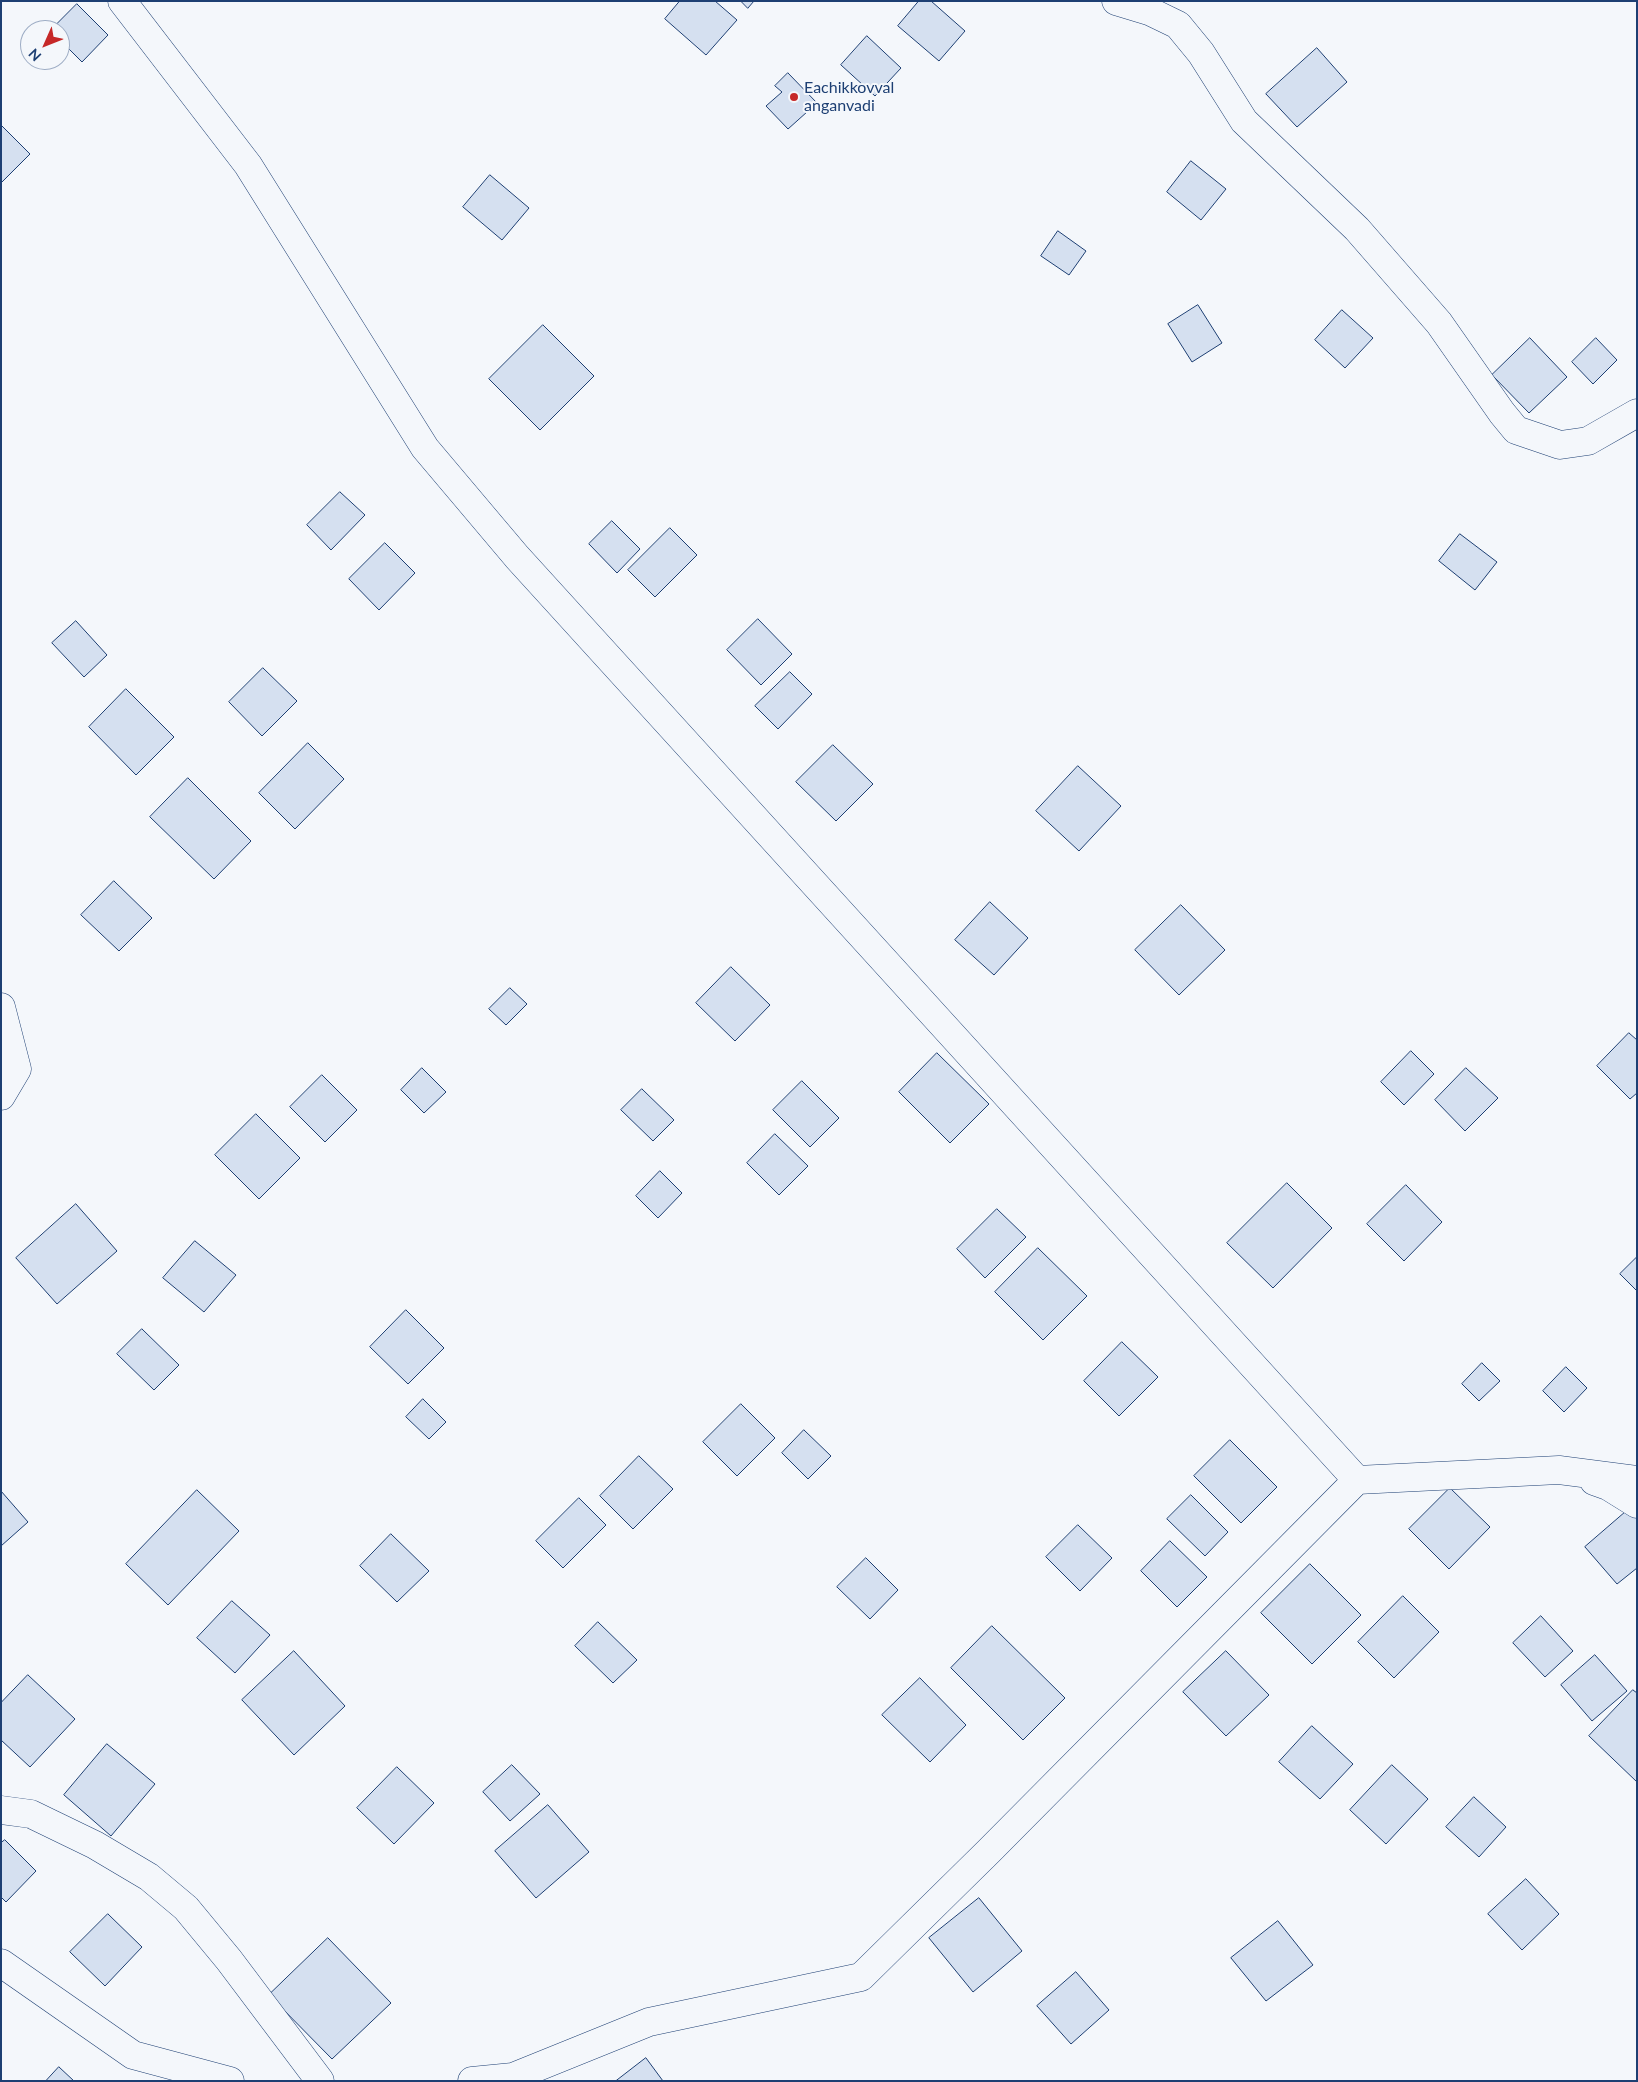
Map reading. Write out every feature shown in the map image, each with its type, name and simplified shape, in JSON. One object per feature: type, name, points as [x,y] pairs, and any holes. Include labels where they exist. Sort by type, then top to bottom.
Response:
[{"type":"street","points":[[122,1],[248,165],[425,448],[530,572],[1357,1480]]},
{"type":"street","points":[[1116,1],[1149,11],[1178,26],[1201,52],[1244,121],[1357,229],[1440,323],[1502,413],[1516,430],[1560,445],[1588,441],[1637,413]]},
{"type":"street","points":[[1,1008],[17,1069],[1,1096]]},
{"type":"street","points":[[1559,1470],[1608,1486],[1637,1504]]},
{"type":"street","points":[[472,2081],[513,2077],[649,2022],[861,1977],[990,1851],[1357,1480],[1559,1470],[1637,1480]]},
{"type":"street","points":[[1,1810],[31,1814],[95,1846],[149,1877],[186,1908],[229,1960],[320,2081]]},
{"type":"street","points":[[1,1963],[133,2055],[230,2081]]},
{"type":"building","points":[[680,1],[715,1],[737,20],[706,55],[665,19]]},
{"type":"building","points":[[741,1],[754,1],[748,8]]},
{"type":"building","points":[[919,1],[931,1],[965,31],[939,61],[898,26]]},
{"type":"building","points":[[77,4],[108,35],[82,62],[70,50],[70,20],[61,20]]},
{"type":"building","points":[[867,36],[901,68],[875,96],[841,65]]},
{"type":"building","points":[[1317,48],[1347,82],[1297,127],[1266,94]]},
{"type":"building","name":"Eachikkovval anganvadi","points":[[788,73],[817,103],[788,129],[766,106],[782,92],[775,86]]},
{"type":"building","points":[[1,125],[30,154],[1,183]]},
{"type":"building","points":[[1191,161],[1226,189],[1201,220],[1167,192]]},
{"type":"building","points":[[490,175],[529,208],[502,240],[463,207]]},
{"type":"building","points":[[1058,231],[1086,251],[1069,275],[1041,256]]},
{"type":"building","points":[[1198,305],[1222,343],[1192,362],[1168,324]]},
{"type":"building","points":[[1342,310],[1373,338],[1345,368],[1315,340]]},
{"type":"building","points":[[543,325],[594,376],[540,430],[489,379]]},
{"type":"building","points":[[1530,338],[1567,377],[1529,413],[1492,375]]},
{"type":"building","points":[[1596,338],[1617,360],[1593,384],[1572,362]]},
{"type":"building","points":[[340,492],[365,515],[331,550],[307,525]]},
{"type":"building","points":[[612,521],[640,549],[617,573],[589,544]]},
{"type":"building","points":[[670,528],[697,555],[655,597],[628,570]]},
{"type":"building","points":[[1460,534],[1497,562],[1475,590],[1439,561]]},
{"type":"building","points":[[385,543],[415,573],[379,610],[349,579]]},
{"type":"building","points":[[758,619],[792,654],[761,685],[727,650]]},
{"type":"building","points":[[76,621],[107,655],[84,677],[52,643]]},
{"type":"building","points":[[263,668],[297,701],[262,736],[229,702]]},
{"type":"building","points":[[790,672],[812,694],[778,729],[755,706]]},
{"type":"building","points":[[126,689],[174,737],[136,775],[89,727]]},
{"type":"building","points":[[308,743],[344,779],[295,829],[259,793]]},
{"type":"building","points":[[833,745],[873,784],[836,821],[796,782]]},
{"type":"building","points":[[1078,766],[1121,806],[1079,851],[1036,811]]},
{"type":"building","points":[[188,778],[251,841],[214,879],[150,817]]},
{"type":"building","points":[[114,881],[152,918],[119,951],[81,915]]},
{"type":"building","points":[[990,902],[1028,938],[994,975],[955,940]]},
{"type":"building","points":[[1181,905],[1225,950],[1179,995],[1135,950]]},
{"type":"building","points":[[731,967],[770,1005],[735,1041],[696,1003]]},
{"type":"building","points":[[510,988],[527,1004],[506,1025],[489,1009]]},
{"type":"building","points":[[1629,1033],[1637,1040],[1637,1093],[1630,1099],[1597,1066]]},
{"type":"building","points":[[1411,1051],[1434,1074],[1404,1105],[1381,1082]]},
{"type":"building","points":[[937,1053],[989,1104],[950,1143],[899,1092]]},
{"type":"building","points":[[422,1068],[446,1092],[424,1113],[401,1090]]},
{"type":"building","points":[[1466,1068],[1498,1098],[1465,1131],[1435,1100]]},
{"type":"building","points":[[322,1075],[357,1110],[325,1142],[290,1107]]},
{"type":"building","points":[[802,1081],[839,1118],[810,1147],[773,1110]]},
{"type":"building","points":[[642,1089],[674,1120],[653,1141],[621,1110]]},
{"type":"building","points":[[256,1114],[300,1158],[259,1199],[215,1155]]},
{"type":"building","points":[[775,1134],[808,1166],[779,1195],[747,1163]]},
{"type":"building","points":[[660,1171],[682,1193],[658,1218],[636,1196]]},
{"type":"building","points":[[1287,1183],[1332,1228],[1273,1288],[1227,1243]]},
{"type":"building","points":[[1406,1185],[1442,1222],[1404,1261],[1367,1224]]},
{"type":"building","points":[[76,1204],[117,1251],[57,1304],[16,1258]]},
{"type":"building","points":[[997,1209],[1026,1237],[985,1278],[957,1249]]},
{"type":"building","points":[[195,1241],[236,1275],[204,1312],[163,1278]]},
{"type":"building","points":[[1038,1248],[1087,1296],[1043,1340],[995,1292]]},
{"type":"building","points":[[1637,1257],[1637,1291],[1620,1274]]},
{"type":"building","points":[[406,1310],[444,1348],[408,1384],[370,1347]]},
{"type":"building","points":[[142,1329],[179,1365],[154,1390],[117,1354]]},
{"type":"building","points":[[1122,1342],[1158,1377],[1119,1416],[1084,1381]]},
{"type":"building","points":[[1482,1363],[1500,1381],[1479,1401],[1462,1384]]},
{"type":"building","points":[[1566,1367],[1587,1388],[1564,1412],[1543,1391]]},
{"type":"building","points":[[423,1399],[446,1422],[429,1439],[406,1417]]},
{"type":"building","points":[[741,1404],[775,1438],[737,1476],[703,1442]]},
{"type":"building","points":[[804,1430],[831,1456],[808,1479],[782,1453]]},
{"type":"building","points":[[1230,1440],[1277,1487],[1241,1523],[1194,1476]]},
{"type":"building","points":[[639,1456],[673,1489],[633,1529],[600,1496]]},
{"type":"building","points":[[1450,1488],[1490,1527],[1449,1569],[1409,1529]]},
{"type":"building","points":[[197,1490],[239,1531],[168,1605],[126,1564]]},
{"type":"building","points":[[1,1491],[28,1522],[1,1546]]},
{"type":"building","points":[[1191,1495],[1228,1532],[1205,1556],[1167,1519]]},
{"type":"building","points":[[579,1498],[606,1525],[563,1568],[536,1541]]},
{"type":"building","points":[[1629,1509],[1637,1519],[1637,1568],[1617,1584],[1585,1547]]},
{"type":"building","points":[[1078,1525],[1112,1558],[1080,1591],[1046,1557]]},
{"type":"building","points":[[391,1534],[429,1571],[397,1602],[360,1566]]},
{"type":"building","points":[[1170,1541],[1207,1577],[1177,1607],[1141,1571]]},
{"type":"building","points":[[866,1558],[898,1590],[870,1619],[837,1587]]},
{"type":"building","points":[[1310,1564],[1361,1615],[1312,1664],[1261,1613]]},
{"type":"building","points":[[1403,1596],[1439,1632],[1394,1678],[1358,1642]]},
{"type":"building","points":[[232,1601],[270,1635],[235,1673],[197,1638]]},
{"type":"building","points":[[1541,1616],[1573,1651],[1545,1677],[1513,1643]]},
{"type":"building","points":[[598,1622],[637,1660],[613,1683],[575,1646]]},
{"type":"building","points":[[992,1626],[1065,1698],[1023,1740],[951,1668]]},
{"type":"building","points":[[294,1651],[345,1706],[294,1755],[242,1700]]},
{"type":"building","points":[[1226,1651],[1269,1695],[1226,1736],[1183,1692]]},
{"type":"building","points":[[1595,1655],[1627,1691],[1592,1721],[1561,1685]]},
{"type":"building","points":[[28,1675],[75,1719],[30,1767],[1,1740],[1,1703]]},
{"type":"building","points":[[920,1678],[966,1725],[930,1762],[882,1715]]},
{"type":"building","points":[[1633,1690],[1637,1693],[1637,1782],[1589,1736]]},
{"type":"building","points":[[1312,1726],[1353,1764],[1320,1799],[1279,1762]]},
{"type":"building","points":[[107,1744],[155,1784],[111,1836],[64,1795]]},
{"type":"building","points":[[512,1765],[540,1794],[510,1821],[483,1792]]},
{"type":"building","points":[[1392,1765],[1428,1799],[1386,1844],[1350,1810]]},
{"type":"building","points":[[397,1767],[434,1803],[394,1844],[357,1808]]},
{"type":"building","points":[[1474,1797],[1506,1827],[1479,1857],[1446,1827]]},
{"type":"building","points":[[548,1805],[589,1852],[536,1898],[495,1851]]},
{"type":"building","points":[[5,1840],[36,1871],[6,1902],[1,1897],[1,1843]]},
{"type":"building","points":[[1526,1879],[1559,1914],[1522,1950],[1488,1914]]},
{"type":"building","points":[[979,1898],[1022,1951],[973,1992],[929,1938]]},
{"type":"building","points":[[108,1914],[142,1947],[105,1986],[70,1952]]},
{"type":"building","points":[[1278,1921],[1313,1965],[1266,2001],[1231,1958]]},
{"type":"building","points":[[328,1938],[391,2003],[332,2059],[269,1995]]},
{"type":"building","points":[[1076,1972],[1109,2010],[1071,2044],[1037,2006]]},
{"type":"building","points":[[646,2058],[663,2081],[616,2081]]},
{"type":"building","points":[[59,2067],[74,2081],[46,2081]]},
{"type":"place","name":"Eachikkovval anganvadi","points":[[794,97]]}]
